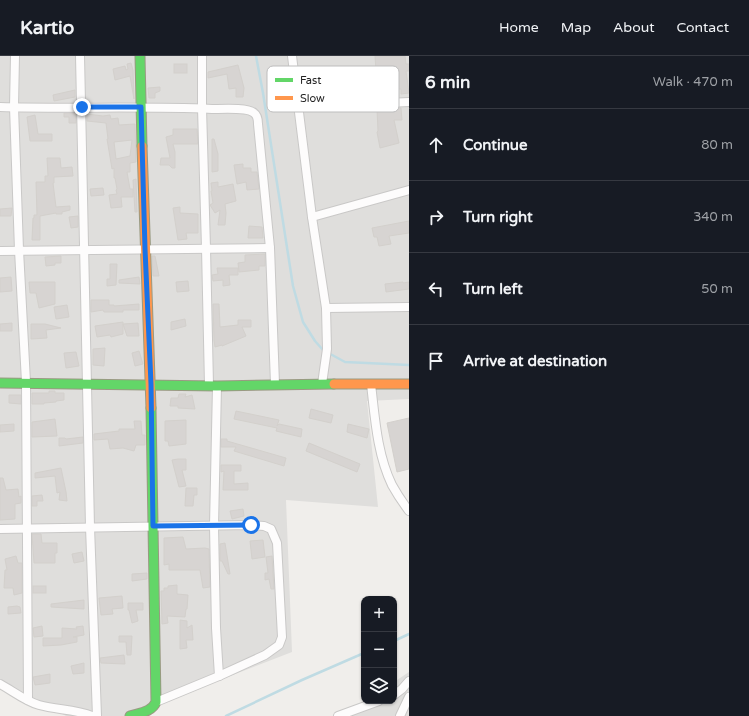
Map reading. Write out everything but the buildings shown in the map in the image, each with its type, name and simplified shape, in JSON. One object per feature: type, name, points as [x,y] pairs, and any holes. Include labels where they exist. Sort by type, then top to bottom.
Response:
[{"type":"street","points":[[15,56],[14,107],[19,250],[26,382],[28,700]]},
{"type":"street","points":[[80,56],[90,526],[97,716]]},
{"type":"street","points":[[130,716],[151,709],[155,706],[156,702],[151,384],[145,249],[140,56]]},
{"type":"street","points":[[202,56],[206,248],[213,386],[216,628],[219,676]]},
{"type":"street","points":[[292,56],[293,66]]},
{"type":"street","points":[[399,102],[409,102]]},
{"type":"street","points":[[0,107],[202,108],[248,110],[254,112],[257,116],[270,248],[275,384]]},
{"type":"street","points":[[300,112],[312,217],[326,308],[326,349],[322,384]]},
{"type":"street","points":[[312,217],[409,190]]},
{"type":"street","points":[[0,250],[270,248]]},
{"type":"street","points":[[326,308],[409,307]]},
{"type":"street","points":[[0,383],[26,382],[213,386],[275,384],[409,384]]},
{"type":"street","points":[[371,384],[377,435],[384,461],[392,485],[409,511]]},
{"type":"street","points":[[0,529],[90,526],[264,526],[271,529],[277,543],[282,637],[279,646],[265,655],[219,676],[156,702]]},
{"type":"street","points":[[405,691],[409,681]]},
{"type":"street","points":[[0,684],[38,704],[77,711],[92,716]]},
{"type":"street","points":[[400,716],[409,697]]},
{"type":"street","points":[[338,716],[371,704]]},
{"type":"shaded area","points":[[0,56],[409,56],[409,399],[367,401],[378,507],[286,500],[292,652],[127,716],[66,716],[0,681]]},
{"type":"shaded area","points":[[409,672],[409,716],[344,716],[362,704],[397,704],[397,680]]},
{"type":"waterway","points":[[256,56],[293,286],[303,322],[315,341],[323,350],[345,362],[409,365]]},
{"type":"waterway","points":[[397,640],[409,634]]},
{"type":"waterway","points":[[226,716],[361,654]]},
{"type":"traffic: fast","points":[[140,56],[142,146]]},
{"type":"traffic: fast","points":[[0,383],[217,386],[334,384]]},
{"type":"traffic: fast","points":[[130,716],[152,708],[156,702],[151,408]]},
{"type":"traffic: slow","points":[[142,146],[151,408]]},
{"type":"traffic: slow","points":[[334,384],[409,384]]},
{"type":"route","points":[[82,107],[141,107],[151,384],[153,526],[251,525]]}]
